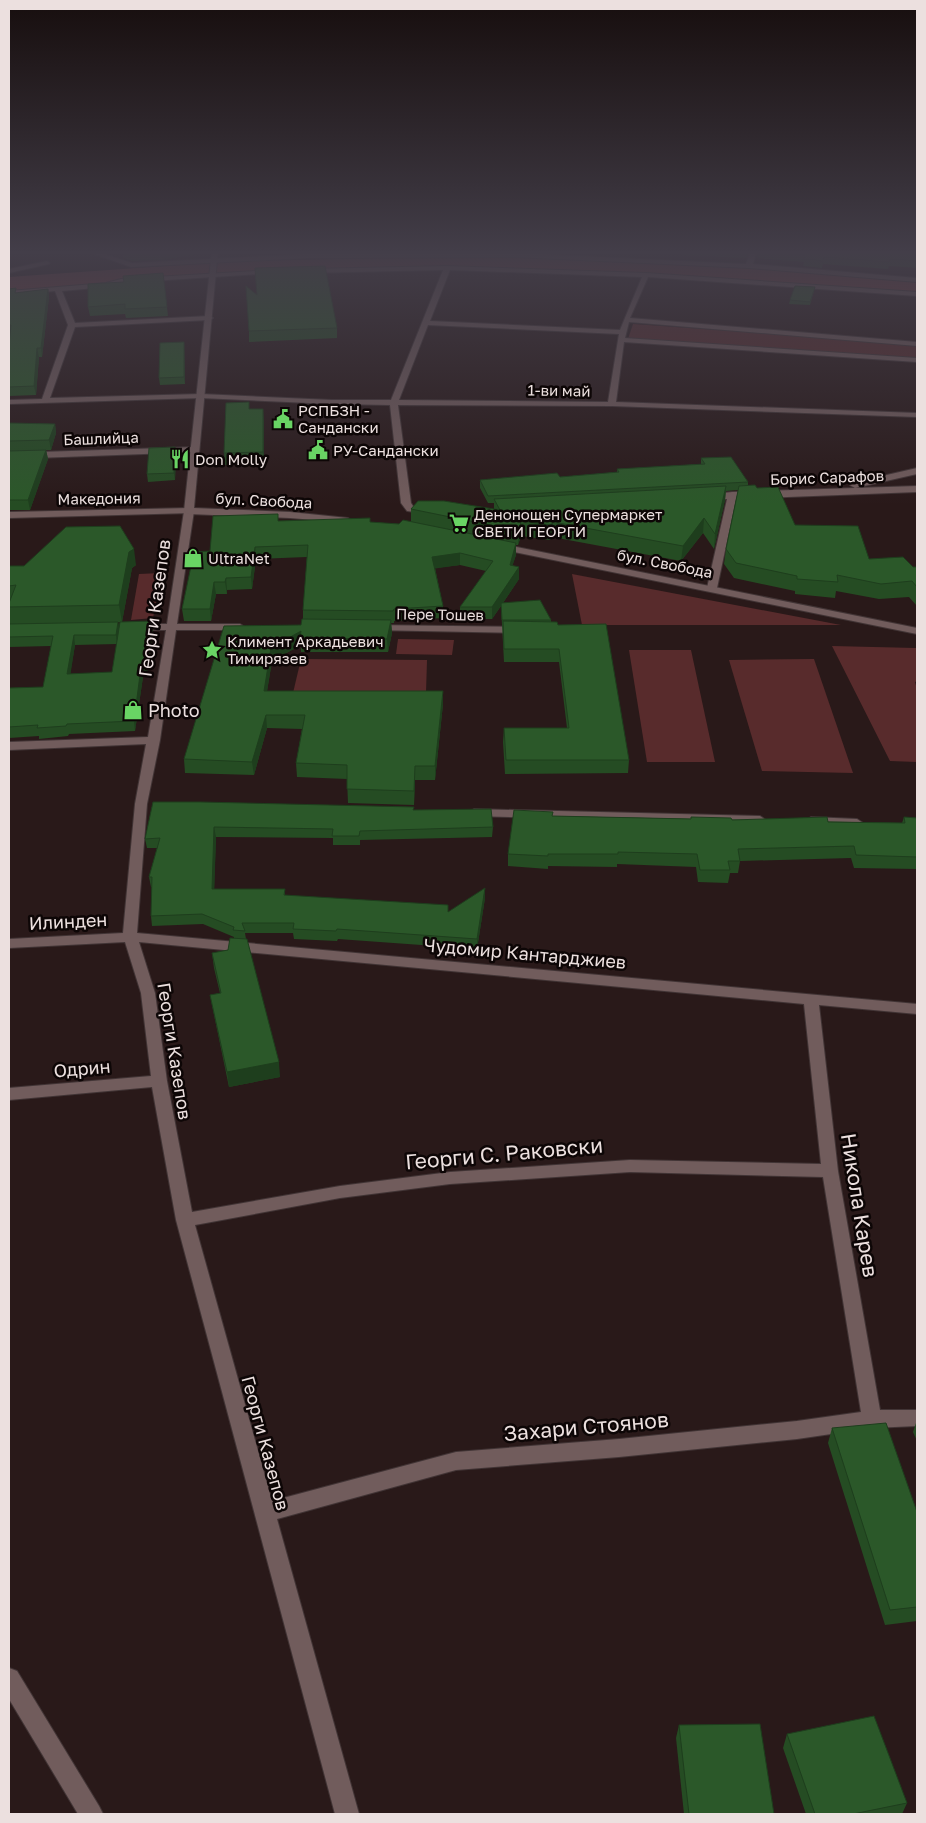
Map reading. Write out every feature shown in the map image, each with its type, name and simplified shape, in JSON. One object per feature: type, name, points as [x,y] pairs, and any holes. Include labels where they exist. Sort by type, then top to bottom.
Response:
[{"type":"street","points":[[45,401],[68,335]]},
{"type":"street","name":"Георги Казепов","points":[[207,335],[189,511],[145,804],[130,937],[148,993],[159,1081],[185,1220],[347,1814]]},
{"type":"street","points":[[421,335],[394,402],[406,503],[410,509],[439,511]]},
{"type":"street","points":[[612,404],[623,335]]},
{"type":"street","points":[[809,335],[917,344]]},
{"type":"street","points":[[621,340],[917,360]]},
{"type":"street","name":"1-ви май","points":[[9,402],[201,396],[332,402],[612,404],[917,415]]},
{"type":"street","name":"Башлийца","points":[[9,456],[195,450]]},
{"type":"street","points":[[820,492],[917,471]]},
{"type":"street","name":"Борис Сарафов","points":[[693,497],[917,489]]},
{"type":"street","points":[[712,588],[732,495]]},
{"type":"street","name":"Македония","points":[[9,515],[189,511]]},
{"type":"street","name":"бул. Свобода","points":[[189,511],[290,515],[361,522]]},
{"type":"street","name":"бул. Свобода","points":[[488,544],[917,631]]},
{"type":"street","name":"бул. Свобода","points":[[895,628],[917,624]]},
{"type":"street","points":[[124,627],[252,627]]},
{"type":"street","name":"Пере Тошев","points":[[361,628],[530,630]]},
{"type":"street","points":[[9,746],[154,740]]},
{"type":"street","points":[[462,812],[769,820]]},
{"type":"street","points":[[798,821],[868,823]]},
{"type":"street","name":"Илинден","points":[[9,944],[130,937]]},
{"type":"street","name":"Чудомир Кантарджиев","points":[[130,937],[917,1009]]},
{"type":"street","name":"Никола Карев","points":[[811,998],[830,1171],[872,1418]]},
{"type":"street","name":"Одрин","points":[[9,1094],[159,1081]]},
{"type":"street","name":"Георги С. Раковски","points":[[185,1220],[340,1192],[450,1178],[630,1166],[830,1171]]},
{"type":"street","name":"Захари Стоянов","points":[[264,1513],[456,1461],[628,1448],[798,1430],[872,1418],[917,1418]]},
{"type":"street","points":[[9,1679],[91,1814]]},
{"type":"shaded area","points":[[629,335],[790,335],[917,344],[917,359],[628,339]]},
{"type":"shaded area","points":[[161,573],[153,618],[131,620],[139,574]]},
{"type":"shaded area","points":[[572,574],[841,625],[582,625]]},
{"type":"shaded area","points":[[398,639],[454,640],[452,655],[396,654]]},
{"type":"shaded area","points":[[832,646],[916,648],[917,762],[890,761]]},
{"type":"shaded area","points":[[629,650],[691,650],[715,762],[647,762]]},
{"type":"shaded area","points":[[301,659],[427,660],[426,693],[293,693]]},
{"type":"shaded area","points":[[814,659],[853,773],[762,771],[729,660]]},
{"type":"building","points":[[10,335],[43,335],[41,348],[37,348],[34,386],[9,387]]},
{"type":"building","points":[[184,342],[184,377],[159,378],[160,343]]},
{"type":"building","points":[[249,402],[249,409],[263,409],[263,452],[224,453],[226,403]]},
{"type":"building","points":[[9,423],[55,424],[49,440],[9,441]]},
{"type":"building","points":[[175,447],[174,473],[147,474],[149,448]]},
{"type":"building","points":[[46,450],[28,500],[9,500],[9,451]]},
{"type":"building","points":[[731,457],[748,482],[488,496],[480,480],[557,473],[560,477],[619,472],[617,469],[705,464],[701,458]]},
{"type":"building","points":[[755,485],[757,488],[778,487],[795,525],[858,526],[869,559],[903,557],[913,567],[917,567],[917,587],[912,581],[881,584],[837,575],[838,582],[797,579],[797,576],[736,563],[726,549],[739,486]]},
{"type":"building","points":[[726,486],[715,534],[704,518],[683,546],[553,522],[551,525],[521,521],[519,531],[411,509],[418,501],[444,501],[500,510],[494,499]]},
{"type":"building","points":[[278,514],[278,521],[370,518],[370,522],[399,524],[403,520],[516,543],[510,565],[519,567],[492,607],[460,607],[493,561],[460,553],[432,557],[443,606],[394,609],[393,611],[303,610],[308,545],[255,547],[251,577],[226,578],[225,582],[214,582],[210,609],[182,609],[194,552],[210,551],[213,516]]},
{"type":"building","points":[[120,526],[134,549],[129,552],[119,605],[9,607],[16,585],[9,586],[9,566],[24,566],[66,527]]},
{"type":"building","points":[[540,600],[551,620],[502,620],[501,603]]},
{"type":"building","points":[[302,619],[391,620],[387,639],[300,638],[301,631],[271,648],[264,691],[443,691],[435,766],[415,766],[414,791],[347,789],[347,765],[296,763],[305,715],[266,715],[252,762],[184,759],[224,626],[301,625]]},
{"type":"building","points":[[152,621],[146,667],[141,667],[134,721],[67,724],[66,726],[37,728],[38,725],[9,727],[9,688],[43,687],[53,636],[9,637],[9,624],[118,622],[116,635],[74,635],[67,674],[112,672],[120,622]]},
{"type":"building","points":[[503,621],[557,622],[558,625],[606,624],[629,760],[506,760],[504,728],[569,728],[559,649],[504,649]]},
{"type":"building","points":[[153,802],[414,807],[413,810],[491,809],[493,827],[360,831],[359,836],[332,836],[333,829],[214,827],[212,889],[285,889],[284,895],[448,905],[448,912],[485,888],[477,939],[337,929],[336,931],[293,929],[294,923],[242,923],[245,931],[233,930],[234,927],[202,914],[151,916],[152,877],[149,877],[160,838],[145,839]]},
{"type":"building","points":[[514,810],[553,812],[552,816],[691,819],[691,817],[731,818],[732,820],[827,817],[828,822],[905,823],[904,817],[917,818],[917,857],[856,855],[854,846],[738,849],[740,861],[728,861],[730,870],[700,870],[697,854],[618,852],[618,854],[548,854],[548,856],[508,854]]},
{"type":"building","points":[[230,938],[247,939],[279,1062],[227,1072],[210,995],[221,993],[212,953],[228,950]]},
{"type":"building","points":[[886,1423],[917,1512],[917,1607],[890,1610],[832,1428]]},
{"type":"building","points":[[874,1716],[907,1803],[853,1814],[815,1814],[787,1734]]},
{"type":"building","points":[[760,1724],[774,1814],[689,1814],[679,1725]]},
{"type":"place","name":"РСПБЗН - Сандански","points":[[283,419]]},
{"type":"place","name":"РУ-Сандански","points":[[318,450]]},
{"type":"place","name":"Don Molly","points":[[180,459]]},
{"type":"place","name":"Денонощен Супермаркет СВЕТИ ГЕОРГИ","points":[[459,523]]},
{"type":"place","name":"UltraNet","points":[[193,558]]},
{"type":"place","name":"Климент Аркадьевич Тимирязев","points":[[212,650]]},
{"type":"place","name":"Photo","points":[[133,710]]}]
